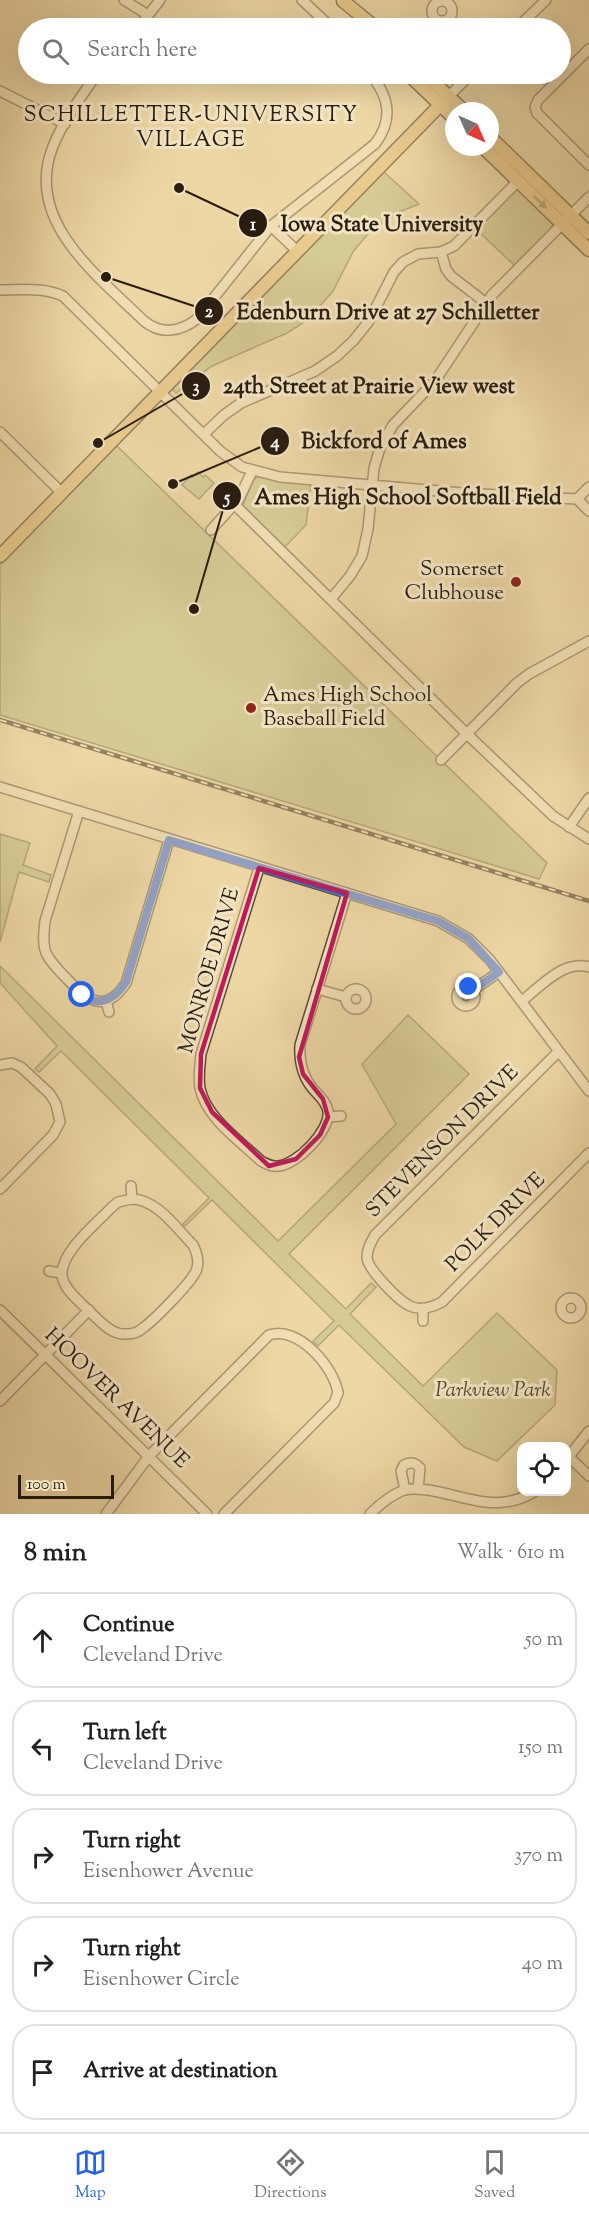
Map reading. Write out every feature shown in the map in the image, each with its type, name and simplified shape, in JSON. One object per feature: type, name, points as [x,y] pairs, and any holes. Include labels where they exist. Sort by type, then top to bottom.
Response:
[{"type":"main road","points":[[342,0],[358,18]]},
{"type":"main road","points":[[342,0],[364,18]]},
{"type":"main road","points":[[422,84],[448,102]]},
{"type":"main road","points":[[432,84],[444,100]]},
{"type":"main road","points":[[0,556],[444,100]]},
{"type":"main road","points":[[499,147],[566,219],[589,250]]},
{"type":"main road","points":[[492,156],[518,181],[566,219],[589,233]]},
{"type":"street","points":[[124,0],[148,15]]},
{"type":"street","points":[[146,18],[160,0]]},
{"type":"street","points":[[302,0],[321,18]]},
{"type":"street","points":[[526,18],[540,2]]},
{"type":"street","points":[[571,67],[589,49]]},
{"type":"street","points":[[91,84],[53,147],[47,166],[48,199],[57,226],[77,253],[150,326],[166,331],[188,326],[197,319],[271,226],[375,144],[382,135],[387,122],[388,104],[380,84]]},
{"type":"street","points":[[444,100],[461,84]]},
{"type":"street","points":[[554,84],[538,100],[535,107],[537,113],[589,165]]},
{"type":"street","points":[[0,91],[65,124]]},
{"type":"street","points":[[204,434],[241,403],[315,371],[337,356],[369,321],[394,273],[403,262],[418,254],[441,252],[454,246],[518,181]]},
{"type":"street","points":[[331,599],[350,576],[362,556],[368,529],[374,468],[380,448],[393,425],[435,381],[486,303],[589,197]]},
{"type":"street","points":[[271,226],[297,251]]},
{"type":"street","points":[[441,252],[446,269],[451,276],[486,303]]},
{"type":"street","points":[[0,290],[52,291],[63,296],[232,460],[252,471],[280,477],[373,486],[577,500],[589,511]]},
{"type":"street","points":[[0,432],[62,492]]},
{"type":"street","points":[[211,530],[235,505],[252,471]]},
{"type":"street","points":[[577,500],[589,488]]},
{"type":"street","points":[[235,505],[467,734],[554,816],[589,839]]},
{"type":"street","points":[[441,760],[512,688],[529,674],[589,641]]},
{"type":"street","points":[[0,787],[258,868],[438,921],[454,929],[479,948],[589,1091]]},
{"type":"street","points":[[569,827],[589,798]]},
{"type":"street","points":[[79,811],[45,921],[44,943],[45,951],[55,968],[82,995],[93,1001],[106,1001],[117,994],[126,982],[169,840]]},
{"type":"street","name":"MONROE DRIVE","points":[[258,868],[201,1054],[200,1088],[204,1100],[219,1122],[261,1161],[269,1166],[278,1167]]},
{"type":"street","points":[[278,1178],[278,1167],[296,1160],[327,1125],[327,1108],[303,1074],[299,1057],[300,1045],[347,893]]},
{"type":"street","points":[[522,1001],[567,968],[579,965],[589,967]]},
{"type":"street","points":[[473,990],[499,972]]},
{"type":"street","points":[[317,989],[346,997]]},
{"type":"street","points":[[106,1001],[109,1012]]},
{"type":"street","name":"STEVENSON DRIVE","points":[[367,1255],[375,1235],[558,1052]]},
{"type":"street","points":[[0,1189],[65,1123],[50,1094],[21,1067],[3,1061]]},
{"type":"street","points":[[189,1092],[200,1088]]},
{"type":"street","points":[[328,1117],[340,1116]]},
{"type":"street","name":"POLK DRIVE","points":[[423,1308],[442,1302],[589,1154]]},
{"type":"street","points":[[131,1186],[132,1199]]},
{"type":"street","points":[[132,1199],[140,1199],[155,1207],[193,1245],[197,1252],[198,1264],[193,1277],[145,1327],[126,1334],[110,1330],[88,1310],[69,1291],[61,1273],[69,1252],[112,1207],[118,1202],[132,1199]]},
{"type":"street","points":[[355,1255],[367,1255],[372,1270],[404,1302],[410,1307],[423,1308],[423,1321]]},
{"type":"street","points":[[198,1264],[210,1263]]},
{"type":"street","points":[[49,1271],[61,1273]]},
{"type":"street","name":"HOOVER AVENUE","points":[[0,1310],[207,1514]]},
{"type":"street","points":[[0,1401],[88,1310]]},
{"type":"street","points":[[274,1322],[276,1332]]},
{"type":"street","points":[[106,1514],[149,1456],[261,1341],[276,1332],[293,1336],[302,1341],[325,1364],[343,1394],[224,1514]]},
{"type":"street","points":[[126,1334],[126,1346]]},
{"type":"street","points":[[571,1455],[589,1431]]},
{"type":"street","points":[[571,1461],[589,1476]]},
{"type":"street","points":[[405,1490],[401,1471],[404,1465],[410,1462],[420,1468],[418,1489]]},
{"type":"street","points":[[370,1514],[382,1503],[405,1490],[436,1491],[503,1510],[526,1496]]},
{"type":"highlighted area","points":[[259,868],[347,893],[299,1057],[303,1074],[323,1099],[328,1117],[320,1135],[296,1159],[269,1166],[212,1112],[200,1088],[201,1054]]},
{"type":"green space","points":[[384,172],[419,204],[399,212],[371,230],[353,252],[333,291],[309,319],[287,333],[212,366],[176,393],[172,389],[174,384]]},
{"type":"green space","points":[[518,189],[553,224],[551,229],[515,266],[476,229]]},
{"type":"green space","points":[[116,445],[547,863],[539,879],[0,715],[0,565]]},
{"type":"green space","points":[[198,472],[214,483],[199,499],[182,485],[191,475],[193,477]]},
{"type":"green space","points":[[257,477],[311,484],[306,525],[284,548],[243,505]]},
{"type":"green space","points":[[0,834],[30,843],[23,865],[51,875],[49,882],[19,872],[0,942]]},
{"type":"green space","name":"Parkview Park","points":[[0,966],[278,1241],[396,1124],[362,1064],[408,1015],[469,1074],[289,1254],[346,1309],[371,1283],[376,1287],[350,1314],[423,1386],[497,1313],[557,1370],[555,1405],[497,1461],[464,1447],[339,1325],[318,1346],[313,1341],[334,1321],[212,1200],[185,1226],[183,1224],[209,1198],[61,1051],[39,1072],[35,1069],[57,1046],[0,983]]},
{"type":"railway","points":[[0,720],[589,901]]},
{"type":"place","name":"Iowa State University","points":[[179,188]]},
{"type":"place","name":"Edenburn Drive at 27 Schilletter","points":[[106,277]]},
{"type":"place","name":"24th Street at Prairie View west","points":[[98,443]]},
{"type":"place","name":"Bickford of Ames","points":[[173,484]]},
{"type":"place","name":"Somerset Clubhouse","points":[[516,582]]},
{"type":"place","name":"Ames High School Softball Field","points":[[194,609]]},
{"type":"place","name":"Ames High School Baseball Field","points":[[251,708]]},
{"type":"district","name":"SCHILLETTER-UNIVERSITY VILLAGE","points":[[191,128]]},
{"type":"route","points":[[82,995],[93,1001],[106,1001],[117,994],[126,982],[169,840],[438,921],[469,939],[499,972],[473,990],[469,987]]}]
